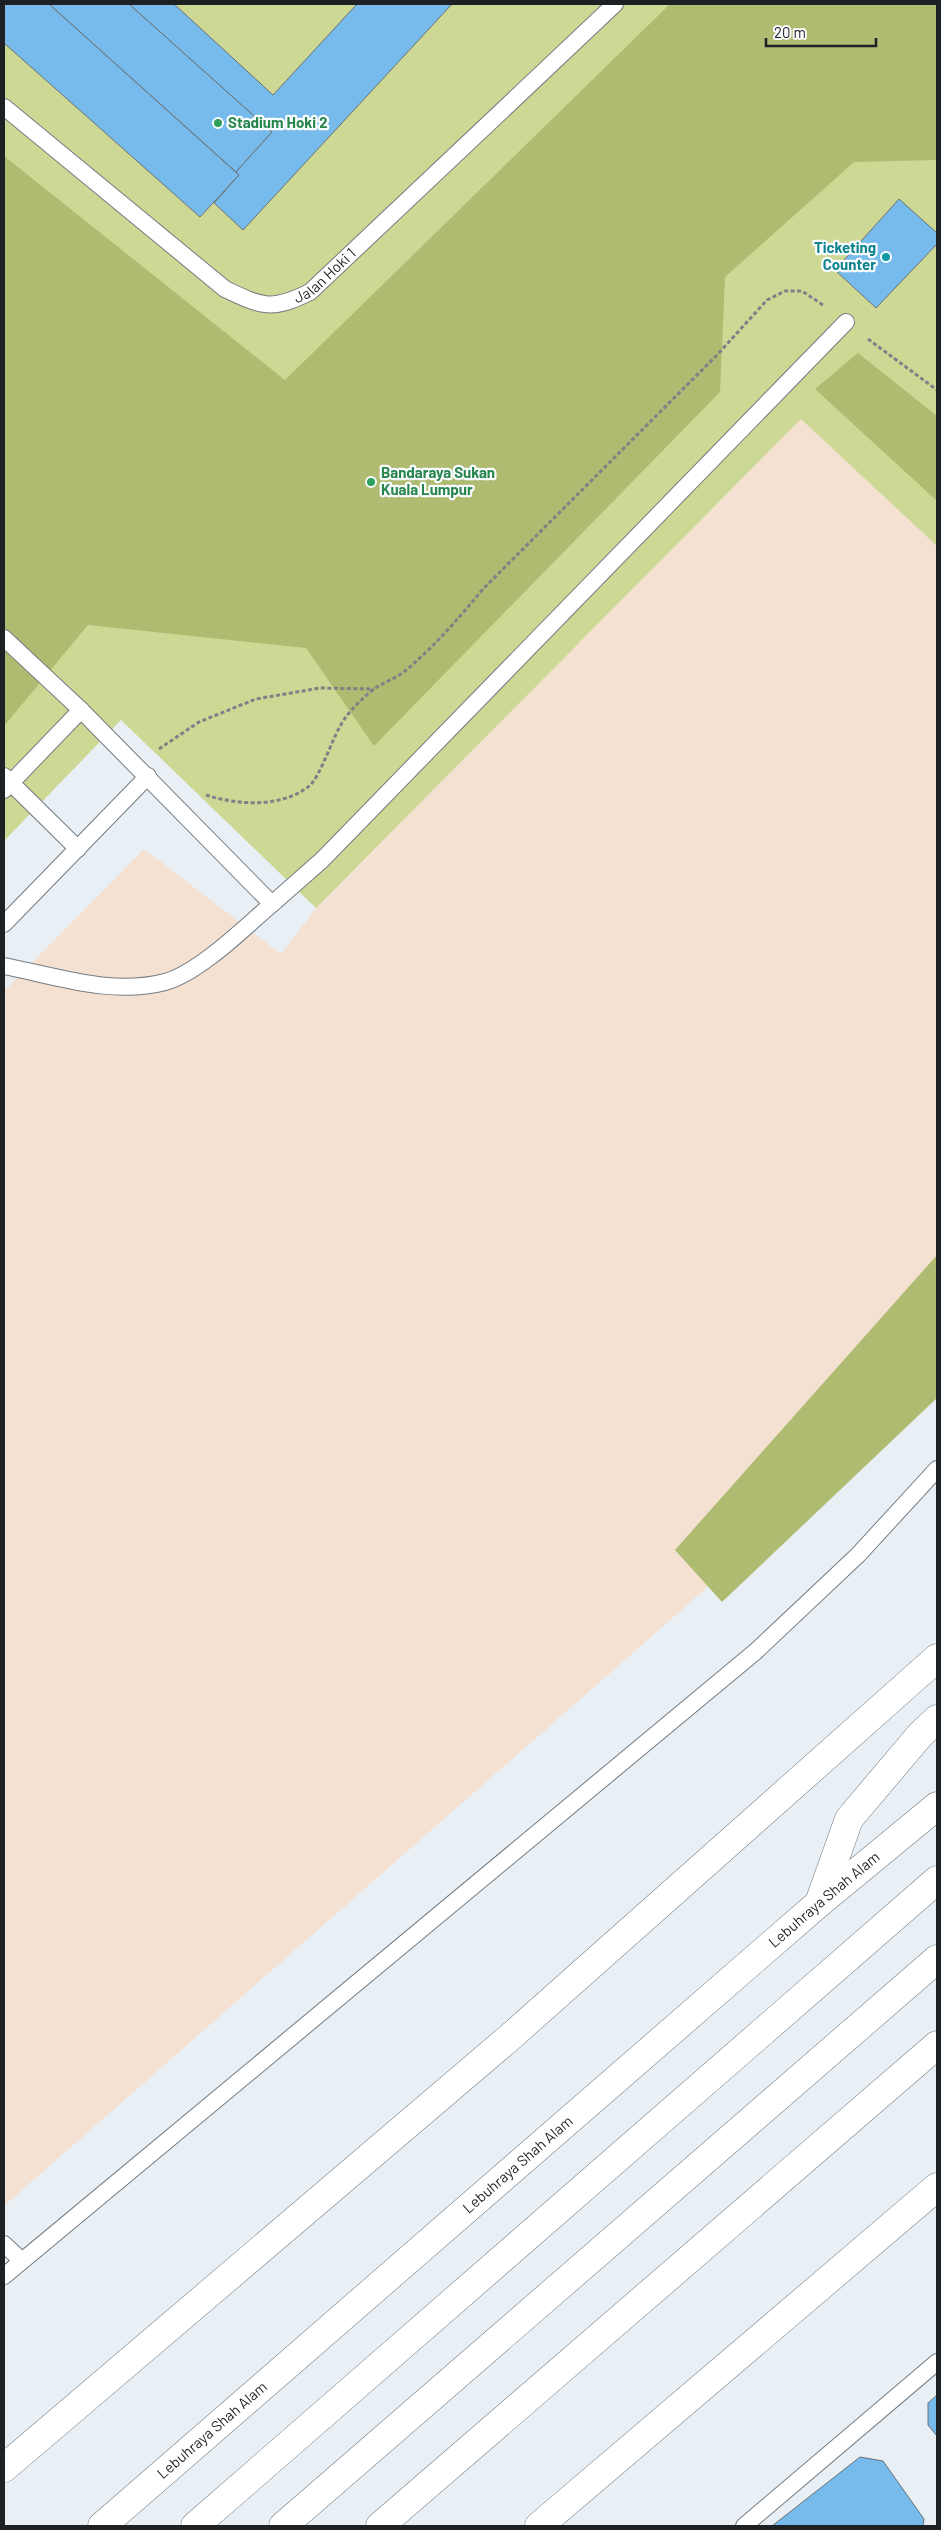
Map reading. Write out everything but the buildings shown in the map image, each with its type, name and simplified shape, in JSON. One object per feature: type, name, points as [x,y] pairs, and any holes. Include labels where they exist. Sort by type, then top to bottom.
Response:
[{"type":"highway","points":[[4,2468],[509,2038],[937,1658]]},
{"type":"highway","points":[[818,1904],[849,1819],[920,1735],[937,1719]]},
{"type":"highway","name":"Lebuhraya Shah Alam","points":[[102,2526],[818,1904],[937,1806]]},
{"type":"highway","points":[[195,2526],[937,1880]]},
{"type":"highway","points":[[284,2526],[937,1960]]},
{"type":"highway","points":[[380,2526],[934,2051]]},
{"type":"highway","points":[[539,2526],[937,2187]]},
{"type":"lane","name":"Jalan Hoki 1","points":[[4,107],[225,289],[256,304],[285,304],[310,292],[615,4]]},
{"type":"lane","points":[[4,966],[117,987],[166,982],[201,963],[322,860],[846,322]]},
{"type":"lane","points":[[4,638],[148,776],[272,904]]},
{"type":"lane","points":[[78,849],[6,783],[81,710]]},
{"type":"lane","points":[[4,924],[148,776]]},
{"type":"lane","points":[[4,2276],[756,1652],[858,1555],[937,1469]]},
{"type":"lane","points":[[4,2244],[22,2261]]},
{"type":"lane","points":[[744,2526],[937,2362]]},
{"type":"path","points":[[202,794],[229,802],[266,802],[293,795],[310,787],[345,718],[374,689],[403,672],[438,641],[458,620],[483,588],[717,355],[767,300],[785,290],[802,290],[937,390]]},
{"type":"path","points":[[150,754],[199,722],[256,699],[320,688],[374,689]]},
{"type":"shaded area","points":[[801,418],[937,546],[937,1360],[793,1512],[4,2206],[4,991],[144,849],[281,954],[316,908]]},
{"type":"green space","name":"Bandaraya Sukan Kuala Lumpur","points":[[4,4],[937,4],[937,546],[801,419],[316,908],[121,720],[4,841]]},
{"type":"green space","points":[[670,4],[937,4],[937,160],[854,162],[725,277],[720,392],[374,746],[306,648],[88,625],[4,726],[4,156],[285,380]]},
{"type":"green space","points":[[858,353],[937,416],[937,501],[815,389]]},
{"type":"green space","points":[[937,1255],[937,1398],[722,1602],[675,1550]]},
{"type":"place","name":"Stadium Hoki 2","points":[[218,123]]},
{"type":"place","name":"Ticketing Counter","points":[[886,257]]},
{"type":"place","name":"Bandaraya Sukan Kuala Lumpur","points":[[371,482]]}]
